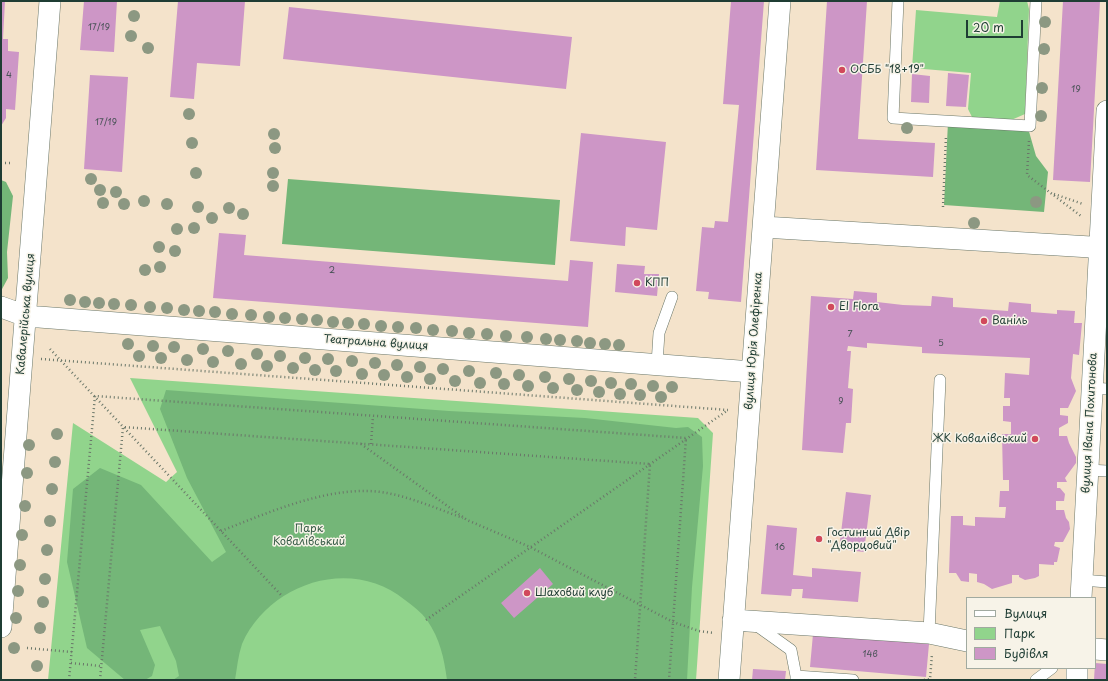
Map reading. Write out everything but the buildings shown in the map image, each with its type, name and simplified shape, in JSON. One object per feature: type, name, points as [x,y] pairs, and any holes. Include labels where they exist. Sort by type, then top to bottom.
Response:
[{"type":"street","name":"Кавалерійська вулиця","points":[[1,627],[50,1]]},
{"type":"street","name":"вулиця Юрія Олефіренка","points":[[728,680],[739,625],[750,394],[780,1]]},
{"type":"street","name":"вулиця Івана Похитонова","points":[[1082,589],[1097,471],[1100,388],[1103,248],[1091,217],[1106,149],[1107,111]]},
{"type":"street","points":[[763,227],[1103,248]]},
{"type":"street","name":"Театральна вулиця","points":[[1,307],[26,316],[752,372]]},
{"type":"street","points":[[739,625],[931,641],[966,641]]},
{"type":"street","points":[[1096,649],[1107,650]]},
{"type":"street","points":[[1077,669],[1077,680]]},
{"type":"lane","points":[[898,1],[894,118],[1030,126],[1036,1]]},
{"type":"lane","points":[[657,364],[659,333],[672,297]]},
{"type":"lane","points":[[931,641],[940,380]]},
{"type":"lane","points":[[1082,589],[1107,582]]},
{"type":"lane","points":[[739,625],[791,650],[796,678],[853,680]]},
{"type":"lane","points":[[1036,680],[1051,669]]},
{"type":"path","points":[[943,207],[947,121]]},
{"type":"path","points":[[1030,126],[1027,175],[1051,193],[1091,217]]},
{"type":"path","points":[[1,163],[10,164]]},
{"type":"path","points":[[1051,193],[1087,206],[1091,217]]},
{"type":"path","points":[[50,349],[282,596]]},
{"type":"path","points":[[40,359],[728,410]]},
{"type":"path","points":[[426,620],[750,394]]},
{"type":"path","points":[[95,396],[686,438]]},
{"type":"path","points":[[69,680],[95,396]]},
{"type":"path","points":[[371,444],[374,416]]},
{"type":"path","points":[[123,427],[650,464]]},
{"type":"path","points":[[100,680],[123,427]]},
{"type":"path","points":[[669,680],[686,438]]},
{"type":"path","points":[[360,443],[467,520]]},
{"type":"path","points":[[636,680],[650,464]]},
{"type":"path","points":[[221,531],[294,505],[342,493],[363,491],[386,493],[407,498],[467,520],[530,547],[640,603],[673,622],[698,631],[739,625]]},
{"type":"path","points":[[924,680],[930,679],[931,641]]},
{"type":"path","points":[[27,648],[72,652]]},
{"type":"path","points":[[71,663],[101,666]]},
{"type":"green space","points":[[1000,1],[1027,1],[1029,9],[1025,114],[1009,121],[973,119],[968,109],[971,73],[912,68],[916,10],[997,17]]},
{"type":"green space","points":[[948,122],[1028,128],[1036,156],[1048,172],[1044,212],[944,205]]},
{"type":"green space","points":[[288,179],[560,200],[555,265],[282,244]]},
{"type":"green space","points":[[1,180],[6,182],[13,196],[7,252],[8,278],[1,291]]},
{"type":"green space","name":"Парк Ковалівський","points":[[130,378],[698,418],[713,433],[696,680],[48,680],[73,423],[166,482],[177,472]]},
{"type":"green space","name":"Парк Ковалівський","points":[[166,390],[449,411],[585,418],[676,428],[688,427],[702,437],[703,466],[692,587],[687,680],[447,680],[443,656],[435,634],[427,620],[420,612],[405,600],[384,587],[361,580],[337,579],[313,583],[291,592],[271,605],[255,623],[242,644],[235,680],[173,680],[179,676],[176,661],[160,626],[140,630],[155,665],[152,676],[145,680],[125,680],[87,648],[67,562],[73,489],[100,468],[141,485],[212,562],[226,552],[187,478],[160,409]]},
{"type":"place","name":"ОСББ \"18+19\"","points":[[842,70]]},
{"type":"place","name":"КПП","points":[[637,283]]},
{"type":"place","name":"El Flora","points":[[831,307]]},
{"type":"place","name":"Ваніль","points":[[984,321]]},
{"type":"place","name":"ЖК Ковалівський","points":[[1035,439]]},
{"type":"place","name":"Гостинний Двір \"Дворцовий\"","points":[[819,539]]},
{"type":"place","name":"Шаховий клуб","points":[[527,593]]}]
